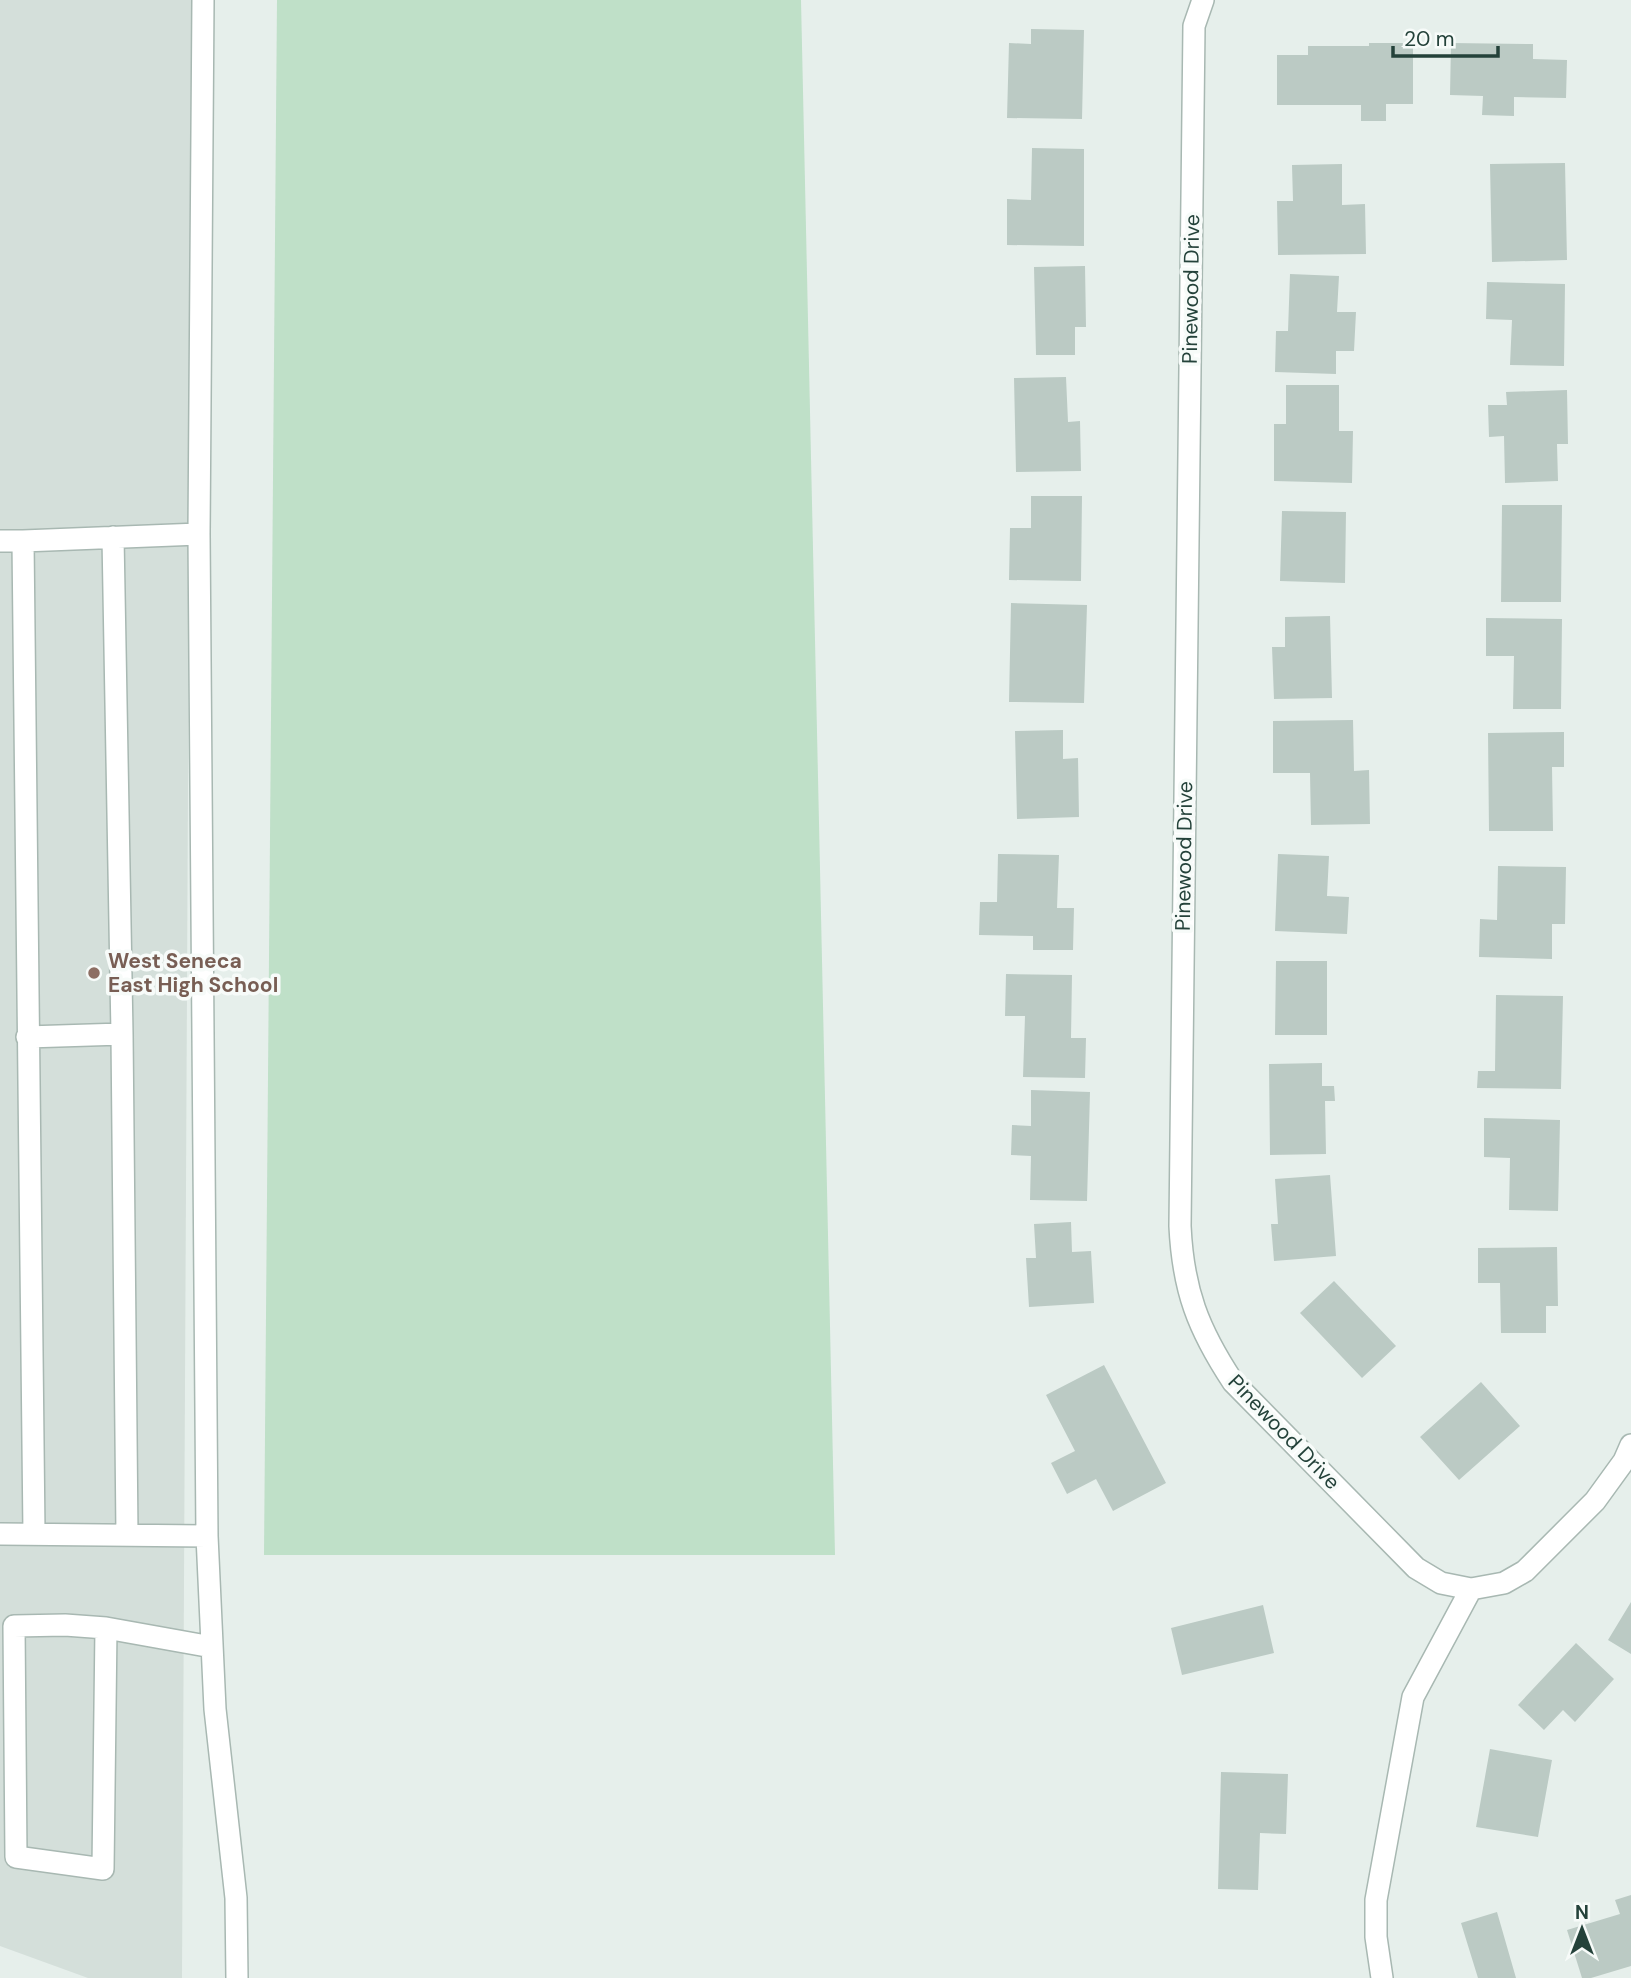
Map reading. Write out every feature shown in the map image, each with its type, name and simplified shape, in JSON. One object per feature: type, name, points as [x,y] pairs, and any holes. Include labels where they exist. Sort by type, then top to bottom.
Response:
[{"type":"street","points":[[204,0],[198,534],[208,1536],[215,1709],[236,1898],[237,1978]]},
{"type":"street","name":"Pinewood Drive","points":[[1203,0],[1194,26],[1180,1226],[1182,1260],[1193,1308],[1210,1347],[1233,1382],[1416,1568],[1441,1583],[1471,1589],[1504,1583],[1525,1571],[1595,1501],[1624,1461],[1631,1445]]},
{"type":"street","points":[[0,541],[198,534]]},
{"type":"street","points":[[113,537],[128,1534]]},
{"type":"street","points":[[23,541],[34,1533]]},
{"type":"street","points":[[27,1037],[122,1034]]},
{"type":"street","points":[[0,1534],[208,1536]]},
{"type":"street","points":[[1382,1978],[1376,1937],[1376,1900],[1413,1697],[1471,1589]]},
{"type":"street","points":[[106,1628],[103,1869],[16,1857],[14,1626],[65,1625],[106,1628],[212,1647]]},
{"type":"shaded area","name":"West Seneca East High School","points":[[0,0],[192,0],[182,1978],[88,1978],[0,1946]]},
{"type":"green space","points":[[277,0],[801,0],[835,1555],[264,1555]]},
{"type":"building","points":[[1031,29],[1084,30],[1082,119],[1007,118],[1009,43],[1031,44]]},
{"type":"building","points":[[1369,43],[1413,43],[1413,104],[1386,104],[1386,121],[1361,121],[1361,105],[1277,105],[1277,55],[1308,55],[1308,46],[1369,46]]},
{"type":"building","points":[[1451,43],[1533,44],[1533,59],[1567,60],[1566,98],[1514,97],[1514,116],[1482,115],[1483,96],[1450,95]]},
{"type":"building","points":[[1032,148],[1084,149],[1084,246],[1007,245],[1007,199],[1031,200]]},
{"type":"building","points":[[1565,163],[1567,260],[1492,262],[1490,164]]},
{"type":"building","points":[[1342,164],[1342,205],[1365,204],[1366,254],[1278,255],[1277,201],[1293,201],[1292,165]]},
{"type":"building","points":[[1085,266],[1086,327],[1075,327],[1075,355],[1036,355],[1034,267]]},
{"type":"building","points":[[1290,274],[1339,276],[1337,312],[1356,312],[1354,351],[1336,351],[1336,374],[1275,372],[1276,331],[1288,331]]},
{"type":"building","points":[[1487,282],[1565,284],[1564,366],[1510,365],[1512,320],[1486,319]]},
{"type":"building","points":[[1066,377],[1068,422],[1080,421],[1081,471],[1016,472],[1014,378]]},
{"type":"building","points":[[1286,385],[1339,385],[1339,431],[1353,431],[1352,483],[1274,481],[1274,424],[1286,424]]},
{"type":"building","points":[[1567,390],[1568,444],[1557,444],[1558,481],[1505,483],[1504,436],[1489,437],[1488,405],[1507,405],[1506,392]]},
{"type":"building","points":[[1031,496],[1082,496],[1081,581],[1009,580],[1010,528],[1031,528]]},
{"type":"building","points":[[1502,505],[1562,505],[1561,602],[1501,602]]},
{"type":"building","points":[[1282,511],[1346,512],[1345,583],[1280,581]]},
{"type":"building","points":[[1011,603],[1087,605],[1084,703],[1009,702]]},
{"type":"building","points":[[1330,616],[1332,698],[1274,699],[1272,647],[1285,647],[1285,617]]},
{"type":"building","points":[[1486,618],[1562,619],[1561,709],[1513,709],[1514,656],[1486,656]]},
{"type":"building","points":[[1353,720],[1354,771],[1369,770],[1370,824],[1311,825],[1310,773],[1273,773],[1273,721]]},
{"type":"building","points":[[1063,730],[1063,759],[1078,758],[1079,817],[1017,819],[1015,731]]},
{"type":"building","points":[[1564,732],[1564,767],[1552,767],[1553,831],[1489,831],[1488,733]]},
{"type":"building","points":[[998,854],[1059,855],[1057,908],[1074,908],[1073,950],[1033,950],[1033,936],[979,935],[980,902],[997,902]]},
{"type":"building","points":[[1278,854],[1329,856],[1327,896],[1349,897],[1347,934],[1275,931]]},
{"type":"building","points":[[1498,866],[1566,867],[1565,924],[1552,924],[1552,959],[1479,957],[1480,919],[1497,920]]},
{"type":"building","points":[[1276,961],[1327,961],[1327,1035],[1275,1035]]},
{"type":"building","points":[[1006,974],[1072,975],[1071,1038],[1086,1038],[1085,1078],[1023,1077],[1025,1016],[1005,1016]]},
{"type":"building","points":[[1496,995],[1563,996],[1561,1089],[1477,1088],[1478,1071],[1495,1071]]},
{"type":"building","points":[[1322,1063],[1322,1086],[1334,1086],[1335,1101],[1325,1101],[1326,1154],[1270,1155],[1269,1064]]},
{"type":"building","points":[[1031,1090],[1090,1092],[1087,1201],[1030,1200],[1031,1156],[1011,1155],[1012,1125],[1031,1126]]},
{"type":"building","points":[[1484,1118],[1560,1120],[1558,1211],[1509,1210],[1510,1158],[1484,1157]]},
{"type":"building","points":[[1330,1175],[1336,1256],[1274,1261],[1271,1224],[1278,1224],[1275,1179]]},
{"type":"building","points":[[1071,1222],[1072,1252],[1091,1251],[1094,1303],[1029,1307],[1026,1258],[1036,1258],[1034,1224]]},
{"type":"building","points":[[1557,1247],[1558,1306],[1546,1306],[1546,1333],[1501,1333],[1500,1283],[1478,1283],[1478,1248]]},
{"type":"building","points":[[1334,1281],[1396,1346],[1362,1378],[1300,1313]]},
{"type":"building","points":[[1104,1365],[1166,1483],[1113,1511],[1096,1479],[1067,1494],[1051,1463],[1075,1451],[1046,1395]]},
{"type":"building","points":[[1481,1382],[1520,1426],[1459,1480],[1420,1437]]},
{"type":"building","points":[[1631,1602],[1631,1654],[1608,1640]]},
{"type":"building","points":[[1263,1605],[1274,1653],[1182,1675],[1171,1628]]},
{"type":"building","points":[[1576,1643],[1614,1679],[1575,1722],[1563,1710],[1544,1730],[1518,1705]]},
{"type":"building","points":[[1490,1749],[1552,1760],[1538,1837],[1476,1827]]},
{"type":"building","points":[[1221,1772],[1288,1774],[1286,1834],[1260,1833],[1258,1890],[1218,1889]]},
{"type":"building","points":[[1631,1895],[1631,1966],[1591,1978],[1582,1978],[1567,1930],[1620,1914],[1615,1900]]},
{"type":"building","points":[[1497,1912],[1516,1978],[1478,1978],[1461,1923]]},
{"type":"place","name":"West Seneca East High School","points":[[94,973]]}]
